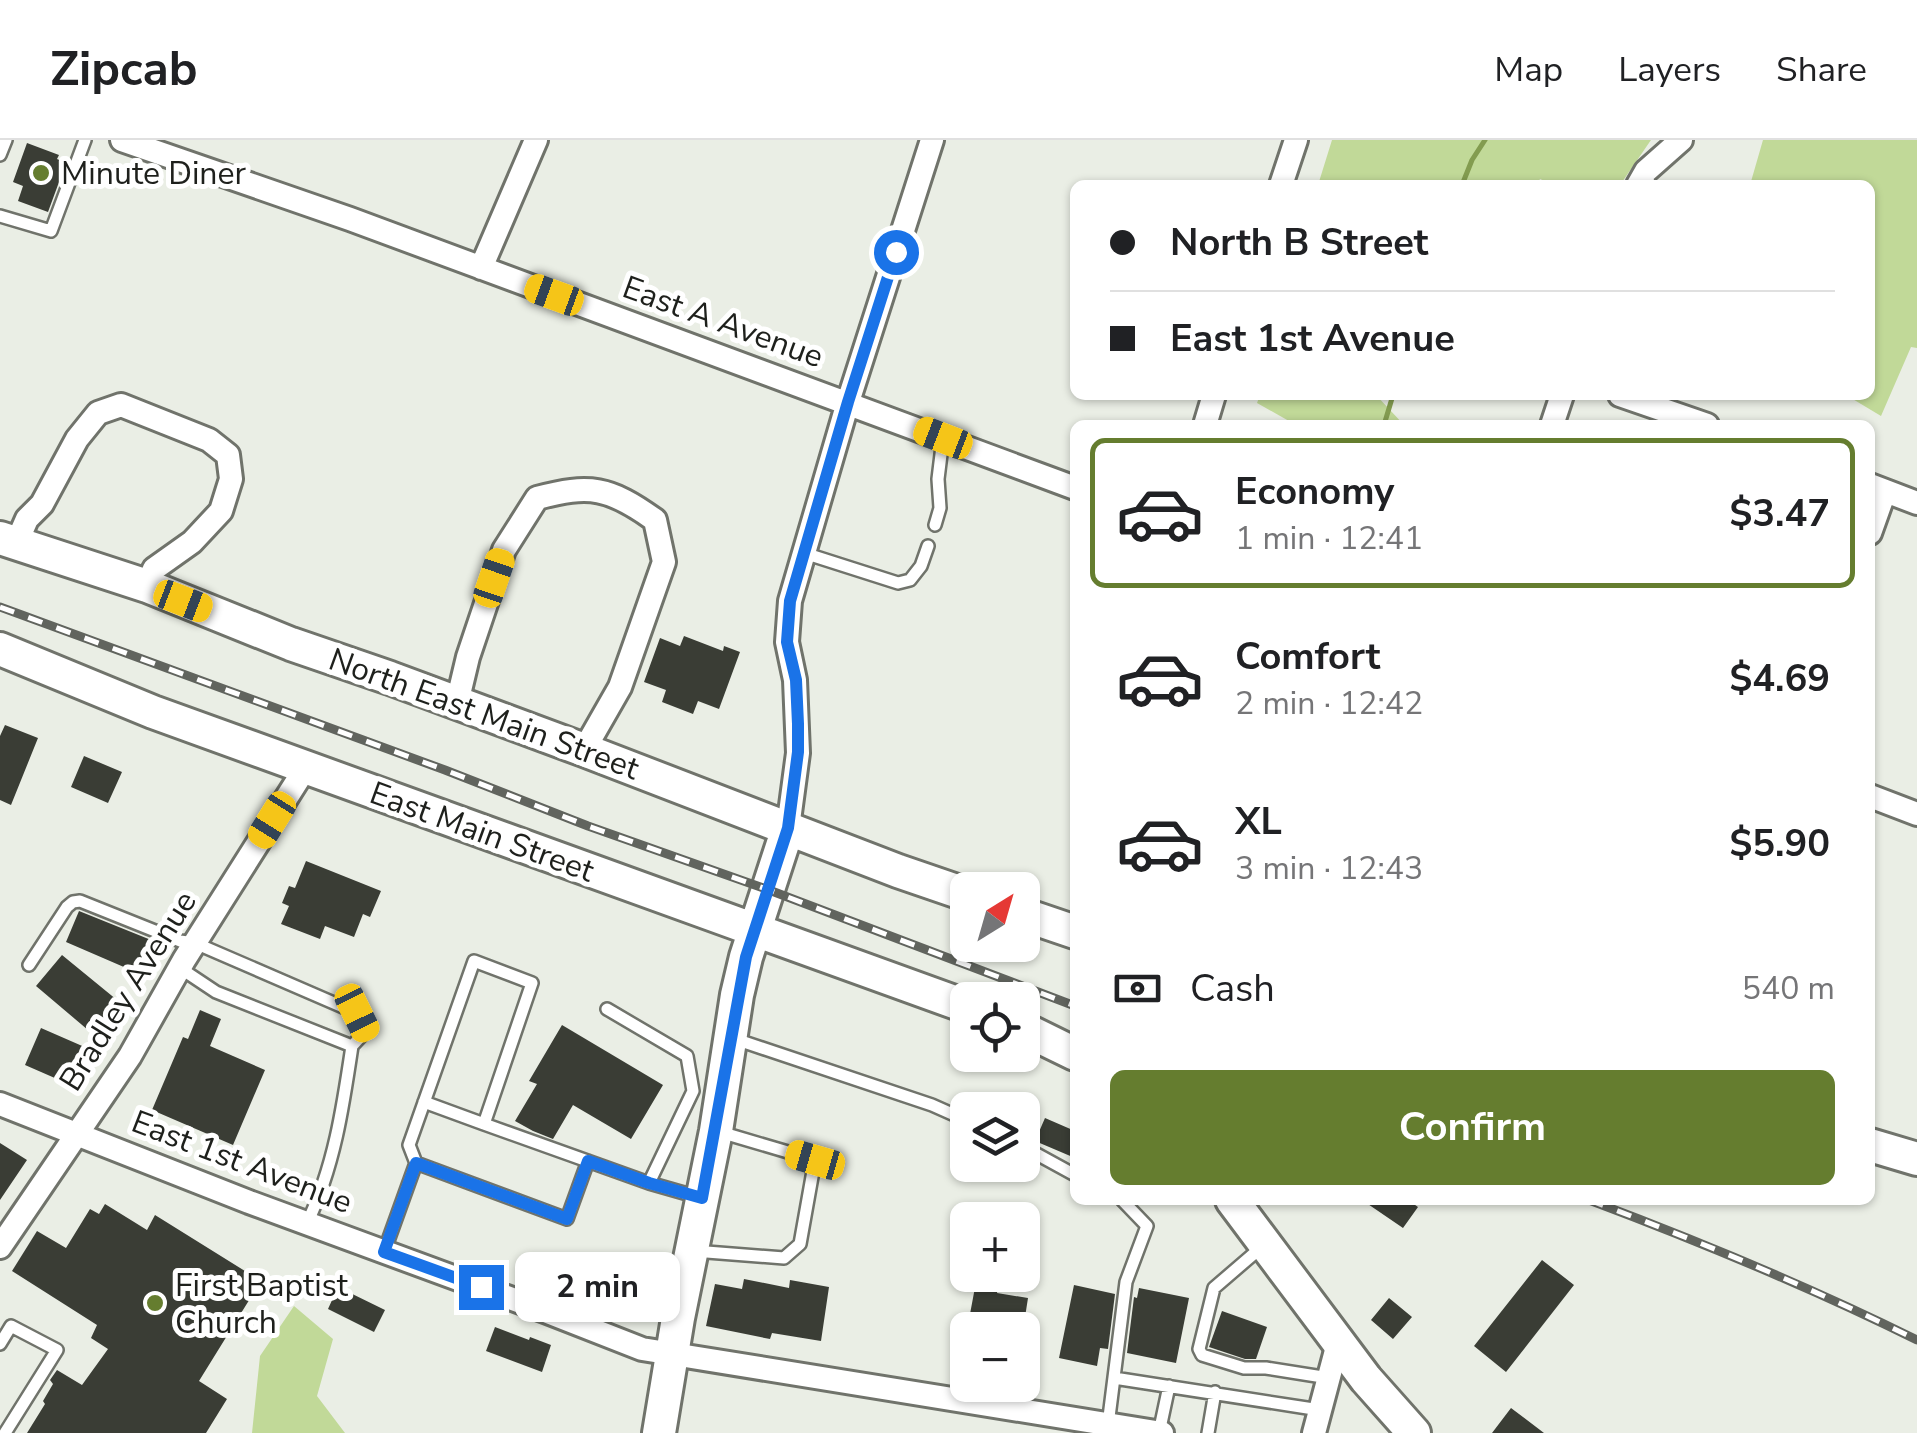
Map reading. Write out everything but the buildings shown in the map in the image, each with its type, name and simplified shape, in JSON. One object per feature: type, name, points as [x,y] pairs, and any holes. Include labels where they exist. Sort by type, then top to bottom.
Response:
[{"type":"street","name":"East A Avenue","points":[[122,140],[350,219],[1070,486]]},
{"type":"street","points":[[481,268],[536,140]]},
{"type":"street","points":[[659,1433],[746,957],[788,828],[798,752],[796,680],[787,642],[790,601],[848,402],[932,140]]},
{"type":"street","points":[[1283,180],[1296,140]]},
{"type":"street","points":[[1641,180],[1680,140]]},
{"type":"street","points":[[1634,400],[1692,420]]},
{"type":"street","points":[[8,541],[42,504],[77,439],[98,414],[120,405],[209,440],[228,455],[231,479],[221,510],[192,542],[154,570],[147,586]]},
{"type":"street","points":[[1878,488],[1917,504]]},
{"type":"street","points":[[457,703],[504,550],[536,498],[570,490],[600,490],[630,502],[654,520],[664,562],[620,686],[584,750]]},
{"type":"street","name":"North East Main Street","points":[[8,541],[147,586],[291,644],[950,888]]},
{"type":"street","name":"East Main Street","points":[[0,649],[153,712],[950,999]]},
{"type":"street","name":"Bradley Avenue","points":[[0,1247],[130,1056],[195,943],[306,767]]},
{"type":"street","points":[[1875,798],[1917,814]]},
{"type":"street","points":[[1040,920],[1070,930]]},
{"type":"street","points":[[1040,1037],[1070,1052]]},
{"type":"street","name":"East 1st Avenue","points":[[0,1104],[642,1350],[1160,1433]]},
{"type":"street","points":[[1875,1146],[1917,1159]]},
{"type":"street","points":[[1236,1205],[1366,1380],[1414,1433]]},
{"type":"street","points":[[1317,1422],[1338,1343]]},
{"type":"lane","points":[[0,155],[6,140]]},
{"type":"lane","points":[[0,216],[51,232],[85,140]]},
{"type":"lane","points":[[934,525],[940,508],[938,479],[943,438]]},
{"type":"lane","points":[[804,553],[898,583],[910,580],[921,566],[928,546]]},
{"type":"lane","points":[[29,965],[67,907],[80,901],[180,941],[195,943],[357,1013],[366,1031],[352,1046],[336,1141],[322,1194],[308,1223]]},
{"type":"lane","points":[[384,1252],[416,1163],[408,1145],[474,961],[532,984],[484,1124]]},
{"type":"lane","points":[[180,968],[216,992],[352,1046]]},
{"type":"lane","points":[[608,1008],[688,1056],[693,1091],[649,1183]]},
{"type":"lane","points":[[731,1038],[950,1113]]},
{"type":"lane","points":[[424,1102],[649,1183],[702,1198]]},
{"type":"lane","points":[[692,1250],[784,1258],[800,1244],[815,1160],[716,1131]]},
{"type":"lane","points":[[1040,1156],[1070,1171]]},
{"type":"lane","points":[[416,1163],[567,1219],[588,1161]]},
{"type":"lane","points":[[1108,1424],[1126,1282],[1146,1226],[1127,1205]]},
{"type":"lane","points":[[1265,1244],[1214,1288],[1199,1350],[1244,1368],[1329,1378]]},
{"type":"lane","points":[[0,1344],[11,1326],[57,1350],[5,1433]]},
{"type":"lane","points":[[1114,1378],[1215,1392],[1317,1422]]},
{"type":"lane","points":[[1160,1433],[1170,1386]]},
{"type":"lane","points":[[1208,1433],[1215,1392]]},
{"type":"green space","points":[[1332,140],[1651,140],[1623,180],[1320,180]]},
{"type":"green space","points":[[1763,140],[1917,140],[1917,348],[1911,347],[1881,416],[1854,400],[1875,400],[1875,180],[1751,180]]},
{"type":"green space","points":[[1381,400],[1399,420],[1287,420],[1257,403]]},
{"type":"green space","points":[[294,1306],[333,1339],[317,1396],[345,1433],[252,1433],[260,1356]]},
{"type":"waterway","points":[[1464,180],[1485,140]]},
{"type":"waterway","points":[[1386,420],[1392,400]]},
{"type":"railway","points":[[0,607],[1070,1004]]},
{"type":"railway","points":[[1602,1205],[1755,1266],[1917,1340]]},
{"type":"place","name":"Minute Diner","points":[[41,173]]},
{"type":"place","name":"First Baptist Church","points":[[155,1303]]},
{"type":"route","points":[[481,1287],[384,1252],[416,1163],[567,1219],[588,1161],[702,1198],[737,995],[788,828],[798,752],[796,680],[787,642],[790,601],[896,252]]}]
